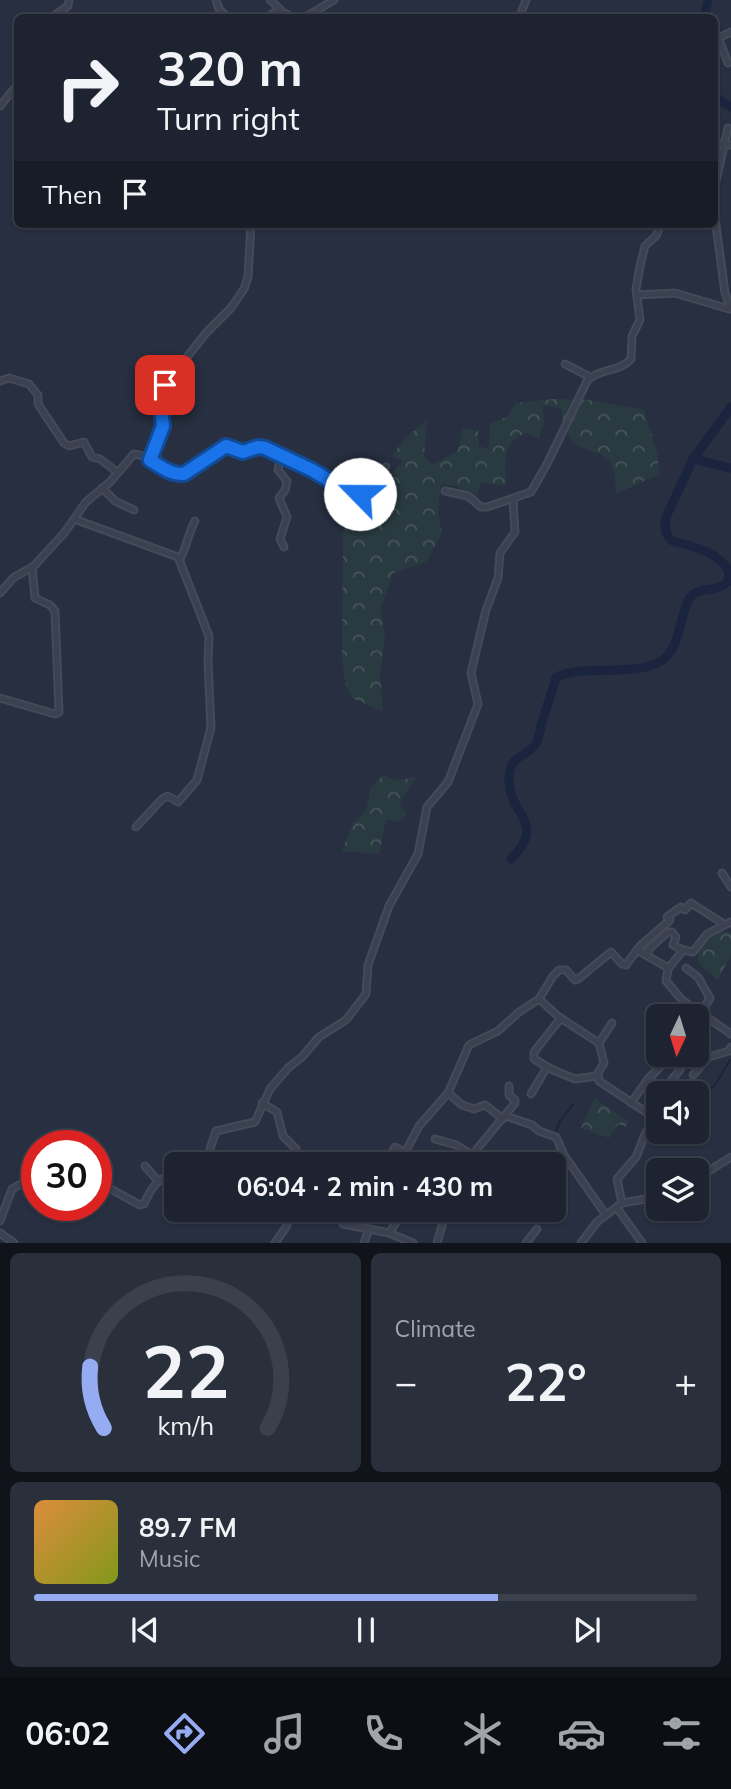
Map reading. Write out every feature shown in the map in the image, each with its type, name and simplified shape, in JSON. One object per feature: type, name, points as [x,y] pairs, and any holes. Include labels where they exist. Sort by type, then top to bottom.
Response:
[{"type":"street","points":[[57,14],[68,6],[69,0]]},
{"type":"street","points":[[271,0],[288,14]]},
{"type":"street","points":[[311,14],[334,0]]},
{"type":"street","points":[[271,14],[281,10]]},
{"type":"street","points":[[718,43],[728,63]]},
{"type":"street","points":[[0,106],[14,89]]},
{"type":"street","points":[[718,175],[728,144],[728,128]]},
{"type":"street","points":[[150,460],[163,426],[161,407],[165,385],[206,333],[231,308],[246,283],[251,228]]},
{"type":"street","points":[[565,364],[586,372],[626,364],[631,359],[632,336],[640,320],[636,295],[643,251],[659,228]]},
{"type":"street","points":[[716,228],[725,293],[731,309]]},
{"type":"street","points":[[636,295],[675,293],[731,309]]},
{"type":"street","points":[[445,491],[468,496],[484,507],[513,500],[531,492],[536,487],[586,372]]},
{"type":"street","points":[[0,381],[9,378],[29,384],[38,395],[38,404],[64,443],[69,446],[84,443],[92,457],[100,459],[117,471]]},
{"type":"street","points":[[0,593],[13,578],[32,568],[86,502],[134,454],[181,475],[226,446],[243,452],[262,447],[359,494],[366,477],[379,480],[386,467]]},
{"type":"street","points":[[281,456],[278,470],[287,481],[279,498],[286,517],[280,539],[284,547]]},
{"type":"street","points":[[102,488],[115,501],[134,510]]},
{"type":"street","points":[[209,1152],[216,1131],[253,1124],[258,1119],[266,1094],[285,1072],[318,1037],[346,1020],[366,994],[368,965],[389,905],[418,853],[427,807],[448,782],[478,704],[471,673],[482,621],[498,578],[500,553],[515,532],[513,500]]},
{"type":"street","points":[[74,519],[180,559],[209,636],[209,741],[197,780],[178,803],[168,796],[162,799],[136,827]]},
{"type":"street","points":[[180,559],[187,547],[187,534],[195,521]]},
{"type":"street","points":[[0,698],[47,712],[59,712],[55,611],[50,605],[35,598],[32,568]]},
{"type":"street","points":[[722,873],[731,887]]},
{"type":"street","points":[[404,1152],[419,1126],[448,1093],[469,1045],[498,1031],[539,999],[553,975],[559,970],[566,970],[575,980],[609,953],[626,965],[637,950],[670,920],[667,917],[681,907],[685,910],[691,903],[724,924]]},
{"type":"street","points":[[646,955],[650,948],[670,931],[676,936],[673,945],[693,952],[703,937],[731,922]]},
{"type":"street","points":[[637,950],[659,961],[668,970]]},
{"type":"street","points":[[683,950],[668,970],[666,981],[687,1004]]},
{"type":"street","points":[[686,968],[698,977],[710,998],[707,1004]]},
{"type":"street","points":[[539,999],[561,1018],[599,1043],[604,1063],[597,1076]]},
{"type":"street","points":[[561,1018],[533,1056],[534,1059],[579,1079],[589,1075],[597,1076],[604,1085],[646,1114]]},
{"type":"street","points":[[709,1019],[731,1034]]},
{"type":"street","points":[[599,1043],[612,1023]]},
{"type":"street","points":[[709,1057],[730,1051]]},
{"type":"street","points":[[531,1094],[547,1067]]},
{"type":"street","points":[[631,1103],[659,1068]]},
{"type":"street","points":[[693,1074],[698,1068]]},
{"type":"street","points":[[477,1152],[515,1102],[509,1096],[509,1086]]},
{"type":"street","points":[[448,1093],[462,1105],[473,1109],[485,1105],[505,1118],[532,1125],[539,1131],[556,1137],[562,1151],[606,1215]]},
{"type":"street","points":[[261,1103],[277,1112],[283,1136],[296,1149]]},
{"type":"street","points":[[642,1243],[620,1205],[617,1179],[636,1157],[646,1132]]},
{"type":"street","points":[[435,1139],[449,1142],[467,1152]]},
{"type":"street","points":[[709,1171],[731,1157]]},
{"type":"street","points":[[145,1166],[158,1181]]},
{"type":"street","points":[[112,1190],[140,1205],[144,1204],[150,1190],[164,1177]]},
{"type":"street","points":[[0,1221],[12,1189],[21,1184]]},
{"type":"street","points":[[581,1243],[590,1229],[620,1205],[646,1200]]},
{"type":"street","points":[[276,1243],[288,1222]]},
{"type":"street","points":[[344,1222],[343,1224],[389,1233],[414,1243]]},
{"type":"street","points":[[389,1233],[396,1222]]},
{"type":"street","points":[[437,1243],[443,1222]]},
{"type":"street","points":[[365,1243],[369,1229]]},
{"type":"street","points":[[526,1243],[537,1229]]},
{"type":"street","points":[[0,1233],[14,1243]]},
{"type":"green space","points":[[554,399],[588,400],[644,410],[658,456],[659,474],[616,494],[611,464],[605,457],[572,441],[564,428],[561,408],[543,405],[544,423],[539,439],[526,433],[509,447],[506,485],[481,483],[475,499],[456,486],[441,484],[438,512],[442,534],[426,562],[393,573],[381,608],[385,638],[380,673],[383,712],[352,698],[345,683],[342,656],[343,533],[348,509],[360,499],[372,482],[381,484],[403,462],[392,456],[405,438],[427,420],[424,456],[433,465],[458,450],[463,428],[478,431],[479,446],[489,449],[490,423],[507,417],[516,403]]},
{"type":"green space","points":[[383,775],[397,780],[415,778],[400,803],[406,814],[399,821],[386,820],[379,854],[342,851],[353,823],[366,811],[371,787]]},
{"type":"green space","points":[[716,929],[722,933],[731,933],[731,955],[718,980],[702,967],[697,959],[704,937]]},
{"type":"green space","points":[[594,1098],[629,1122],[625,1127],[618,1124],[609,1138],[581,1128]]},
{"type":"waterway","points":[[705,14],[708,0]]},
{"type":"waterway","points":[[718,99],[731,107]]},
{"type":"waterway","points":[[511,859],[521,847],[526,828],[511,793],[509,773],[514,762],[537,742],[556,678],[579,671],[627,670],[656,664],[666,657],[675,643],[690,597],[728,582],[729,571],[725,565],[701,549],[672,541],[665,525],[666,517],[693,459],[731,407]]},
{"type":"waterway","points":[[693,459],[731,468]]},
{"type":"waterway","points":[[709,1090],[715,1085],[730,1060]]},
{"type":"waterway","points":[[555,1134],[560,1121],[573,1104]]},
{"type":"route","points":[[165,385],[161,407],[163,426],[150,460],[166,470],[184,474],[226,446],[243,452],[262,447],[312,470],[342,488],[360,494]]}]
